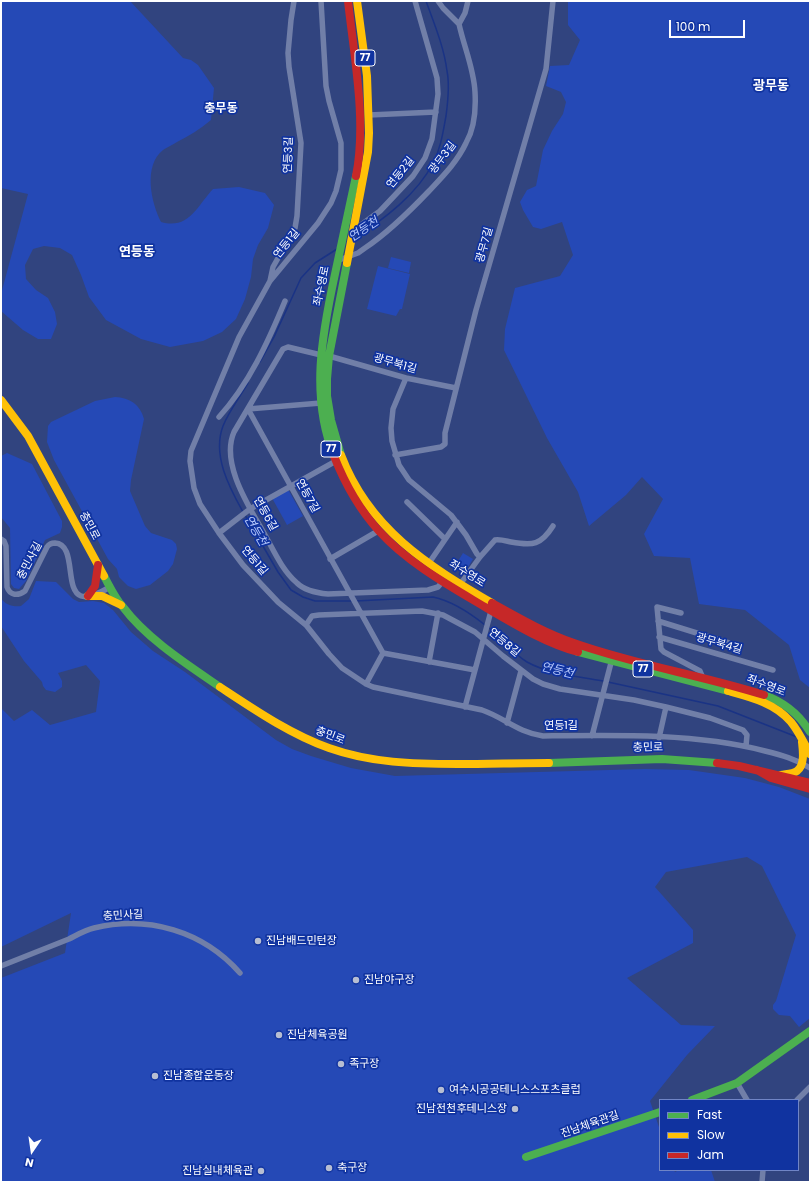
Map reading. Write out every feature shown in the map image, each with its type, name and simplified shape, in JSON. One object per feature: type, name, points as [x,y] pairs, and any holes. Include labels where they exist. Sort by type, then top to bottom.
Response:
[{"type":"main road","name":"77","points":[[348,1],[364,151]]},
{"type":"main road","name":"77","points":[[354,230],[370,115],[367,77],[357,1]]},
{"type":"main road","points":[[350,15],[359,14]]},
{"type":"main road","name":"좌수영로","points":[[364,151],[326,321],[325,356],[330,417],[338,445],[349,472],[370,507],[386,527],[404,545],[429,563],[441,577],[461,583],[536,627],[611,661],[703,678],[755,692],[776,700],[793,710],[801,718],[809,730]]},
{"type":"main road","name":"좌수영로","points":[[354,230],[320,375],[321,403],[324,425],[336,461],[352,493],[378,530],[404,554],[441,577],[490,612],[518,626],[551,642],[575,651],[746,696],[775,708],[788,717],[801,737]]},
{"type":"main road","name":"충민로","points":[[1,400],[28,436],[110,587],[130,616],[156,639],[206,677],[282,727],[313,742],[349,755],[389,761],[427,764],[494,764],[686,759],[757,770],[810,783]]},
{"type":"main road","points":[[88,596],[92,592],[96,583],[98,565]]},
{"type":"main road","points":[[88,596],[102,596],[121,605]]},
{"type":"main road","points":[[781,775],[797,771],[805,758],[801,737],[804,736],[810,746]]},
{"type":"main road","points":[[757,770],[770,778],[810,789]]},
{"type":"main road","points":[[695,1099],[737,1083],[810,1031]]},
{"type":"main road","name":"진남체육관길","points":[[526,1157],[659,1112]]},
{"type":"street","name":"연등3길","points":[[270,281],[273,267],[295,228],[297,216],[301,144],[288,53],[290,20],[294,1]]},
{"type":"street","name":"연등1길","points":[[321,1],[326,86],[341,143],[341,170],[334,197],[328,208],[318,223],[270,281],[234,346],[191,451],[190,461],[196,496],[200,504],[243,565],[278,602],[306,625],[342,668],[366,684],[382,690],[487,712],[525,732],[543,736],[629,736],[710,741],[746,746],[784,756],[805,758],[810,768]]},
{"type":"street","name":"연등2길","points":[[354,230],[380,211],[403,188],[417,172],[431,143],[436,112],[438,88],[437,78],[415,1]]},
{"type":"street","points":[[438,1],[443,8],[460,24],[468,1]]},
{"type":"street","name":"광무7길","points":[[395,454],[444,446],[445,433],[476,312],[546,69],[553,1]]},
{"type":"street","name":"광무3길","points":[[339,260],[369,246],[403,218],[445,174],[467,143],[474,114],[475,93],[474,80],[460,24]]},
{"type":"street","points":[[370,115],[436,112]]},
{"type":"street","points":[[219,417],[235,398],[255,364],[271,335],[285,301]]},
{"type":"street","name":"연등6길","points":[[325,356],[288,348],[283,349],[234,432],[231,446],[233,464],[237,480],[250,509],[281,563],[297,583],[306,589],[317,593],[428,590],[438,587],[441,577]]},
{"type":"street","name":"광무북1길","points":[[325,356],[406,378],[456,388]]},
{"type":"street","points":[[406,378],[393,412],[391,435],[398,465],[409,480],[447,510],[457,522],[480,557]]},
{"type":"street","points":[[248,409],[321,403]]},
{"type":"street","name":"연등7길","points":[[248,409],[360,614]]},
{"type":"street","points":[[219,533],[250,509],[336,461]]},
{"type":"street","points":[[407,502],[445,539]]},
{"type":"street","points":[[429,563],[457,522]]},
{"type":"street","points":[[461,583],[480,557],[495,540],[535,543],[544,539],[553,526]]},
{"type":"street","points":[[330,559],[378,530]]},
{"type":"street","name":"충민사길","points":[[1,539],[5,544],[7,587],[10,593],[18,595],[25,591],[45,550],[49,544],[54,543],[60,544],[65,549],[75,591],[80,596],[88,596]]},
{"type":"street","points":[[88,596],[110,587]]},
{"type":"street","points":[[681,613],[657,607],[659,637],[662,650],[700,671],[703,678]]},
{"type":"street","name":"연등8길","points":[[306,625],[310,618],[316,615],[422,611],[438,614],[458,622],[483,639],[521,671],[538,682],[552,687],[666,707],[710,718],[742,729],[747,734],[746,746]]},
{"type":"street","points":[[465,707],[490,612]]},
{"type":"street","points":[[360,614],[382,653],[475,670]]},
{"type":"street","points":[[430,662],[438,614]]},
{"type":"street","points":[[658,621],[729,643]]},
{"type":"street","name":"광무북4길","points":[[659,637],[773,670]]},
{"type":"street","points":[[366,684],[382,653]]},
{"type":"street","points":[[592,736],[611,661]]},
{"type":"street","points":[[507,723],[521,671]]},
{"type":"street","points":[[659,738],[666,707]]},
{"type":"street","name":"충민사길","points":[[1,966],[92,928],[115,924],[137,924],[158,925],[193,938],[213,948],[230,962],[240,973]]},
{"type":"street","points":[[737,1083],[746,1099]]},
{"type":"street","points":[[797,1099],[810,1087]]},
{"type":"street","points":[[762,1182],[764,1171]]},
{"type":"shaded area","points":[[1,1],[130,1],[183,58],[191,60],[198,65],[214,88],[211,120],[163,150],[153,165],[151,184],[154,205],[161,222],[171,224],[186,220],[192,215],[213,189],[239,187],[265,193],[274,205],[268,228],[258,245],[253,259],[251,277],[245,299],[236,319],[222,332],[203,341],[170,347],[141,339],[106,320],[89,297],[72,255],[60,248],[44,246],[33,249],[25,265],[26,279],[36,290],[48,298],[55,312],[57,324],[51,339],[38,339],[23,330],[1,311],[1,294],[28,194],[1,188]]},
{"type":"shaded area","points":[[569,1],[810,1],[810,688],[800,680],[789,645],[745,610],[699,604],[690,558],[654,556],[644,534],[663,499],[642,477],[626,495],[589,526],[578,492],[547,438],[504,350],[505,329],[515,288],[560,276],[573,255],[562,222],[541,229],[533,227],[520,202],[527,190],[536,186],[543,150],[552,131],[563,114],[566,102],[561,92],[546,86],[550,66],[569,65],[580,40],[568,25]]},
{"type":"shaded area","points":[[391,257],[411,262],[409,273],[388,268]]},
{"type":"shaded area","points":[[378,266],[410,274],[402,309],[400,309],[396,316],[367,309]]},
{"type":"shaded area","points":[[115,397],[130,400],[134,403],[140,409],[144,419],[130,491],[145,526],[151,533],[172,540],[176,544],[177,549],[173,564],[168,571],[150,585],[136,589],[128,586],[119,577],[117,569],[108,559],[54,460],[47,442],[48,426],[51,422],[95,401]]},
{"type":"shaded area","points":[[7,453],[32,464],[62,521],[60,533],[45,540],[26,581],[19,589],[14,588],[11,584],[10,528],[1,517],[1,456]]},
{"type":"shaded area","points":[[289,491],[303,516],[287,525],[272,498]]},
{"type":"shaded area","points":[[463,553],[473,559],[464,574],[461,573],[462,570],[455,566]]},
{"type":"shaded area","points":[[36,581],[56,582],[73,599],[79,602],[93,601],[104,603],[113,610],[131,632],[153,651],[185,672],[276,740],[292,749],[351,768],[395,776],[645,769],[689,770],[745,778],[779,787],[810,799],[810,1018],[799,1027],[790,1016],[779,1015],[773,1009],[796,935],[762,866],[747,857],[666,872],[655,887],[693,930],[693,943],[627,978],[681,1025],[715,1026],[687,1055],[650,1101],[659,1127],[659,1171],[711,1171],[715,1182],[1,1182],[1,978],[65,953],[71,913],[1,947],[1,708],[14,721],[32,710],[50,725],[96,712],[100,681],[86,665],[58,673],[62,681],[62,687],[55,692],[46,690],[42,682],[24,661],[1,626],[1,598],[10,605],[15,606],[21,606],[29,599]]},
{"type":"waterway","name":"연등천","points":[[355,237],[388,214],[419,185],[433,163],[440,146],[446,116],[449,87],[448,76],[441,44],[426,1]]},
{"type":"waterway","name":"연등천","points":[[260,362],[274,337],[301,278],[315,263],[337,249]]},
{"type":"waterway","name":"연등천","points":[[243,512],[232,492],[224,470],[221,459],[220,437],[225,420],[248,383]]},
{"type":"waterway","name":"연등천","points":[[245,515],[278,572],[291,590],[303,597],[315,601],[352,601]]},
{"type":"waterway","name":"연등천","points":[[356,601],[433,597],[447,601],[473,616],[485,625]]},
{"type":"waterway","name":"연등천","points":[[488,627],[516,654],[535,666],[564,674],[604,681]]},
{"type":"waterway","name":"연등천","points":[[608,682],[718,706],[797,737]]},
{"type":"traffic: fast","points":[[334,456],[322,411],[320,388],[321,365],[330,297],[356,176]]},
{"type":"traffic: fast","points":[[341,455],[331,420],[327,396],[327,379],[329,356],[347,263]]},
{"type":"traffic: fast","points":[[104,576],[120,604],[144,630],[168,651],[220,687]]},
{"type":"traffic: fast","points":[[578,652],[728,691]]},
{"type":"traffic: fast","points":[[764,695],[778,701],[790,709],[796,714],[810,732]]},
{"type":"traffic: fast","points":[[549,763],[662,759],[717,763]]},
{"type":"traffic: fast","points":[[695,1099],[737,1083],[810,1031]]},
{"type":"traffic: fast","points":[[526,1157],[659,1112]]},
{"type":"traffic: slow","points":[[347,263],[368,152],[369,133],[367,76],[357,1]]},
{"type":"traffic: slow","points":[[1,400],[28,436],[104,576]]},
{"type":"traffic: slow","points":[[341,455],[353,481],[367,504],[384,524],[423,559],[492,603]]},
{"type":"traffic: slow","points":[[88,596],[102,596],[121,605]]},
{"type":"traffic: slow","points":[[220,687],[273,721],[300,736],[329,748],[361,757],[393,762],[425,764],[549,763]]},
{"type":"traffic: slow","points":[[728,691],[770,705],[785,715],[794,726],[810,754]]},
{"type":"traffic: slow","points":[[781,775],[794,773],[800,768],[803,758],[802,742]]},
{"type":"traffic: jam","points":[[348,1],[360,111],[359,155],[356,176]]},
{"type":"traffic: jam","points":[[334,456],[359,505],[390,543],[443,582],[485,607],[554,644],[578,652]]},
{"type":"traffic: jam","points":[[88,596],[95,586],[98,565]]},
{"type":"traffic: jam","points":[[492,603],[542,630],[597,651],[764,695]]},
{"type":"traffic: jam","points":[[717,763],[739,766],[810,783]]},
{"type":"traffic: jam","points":[[757,770],[771,778],[810,789]]},
{"type":"place","name":"진남배드민턴장","points":[[258,941]]},
{"type":"place","name":"진남야구장","points":[[356,980]]},
{"type":"place","name":"진남체육공원","points":[[279,1035]]},
{"type":"place","name":"족구장","points":[[341,1064]]},
{"type":"place","name":"진남종합운동장","points":[[155,1076]]},
{"type":"place","name":"여수시공공테니스스포츠클럽","points":[[441,1090]]},
{"type":"place","name":"진남전천후테니스장","points":[[515,1109]]},
{"type":"place","name":"축구장","points":[[329,1168]]},
{"type":"place","name":"진남실내체육관","points":[[261,1171]]},
{"type":"district","name":"광무동","points":[[771,87]]},
{"type":"district","name":"충무동","points":[[221,109]]},
{"type":"district","name":"연등동","points":[[137,253]]}]
